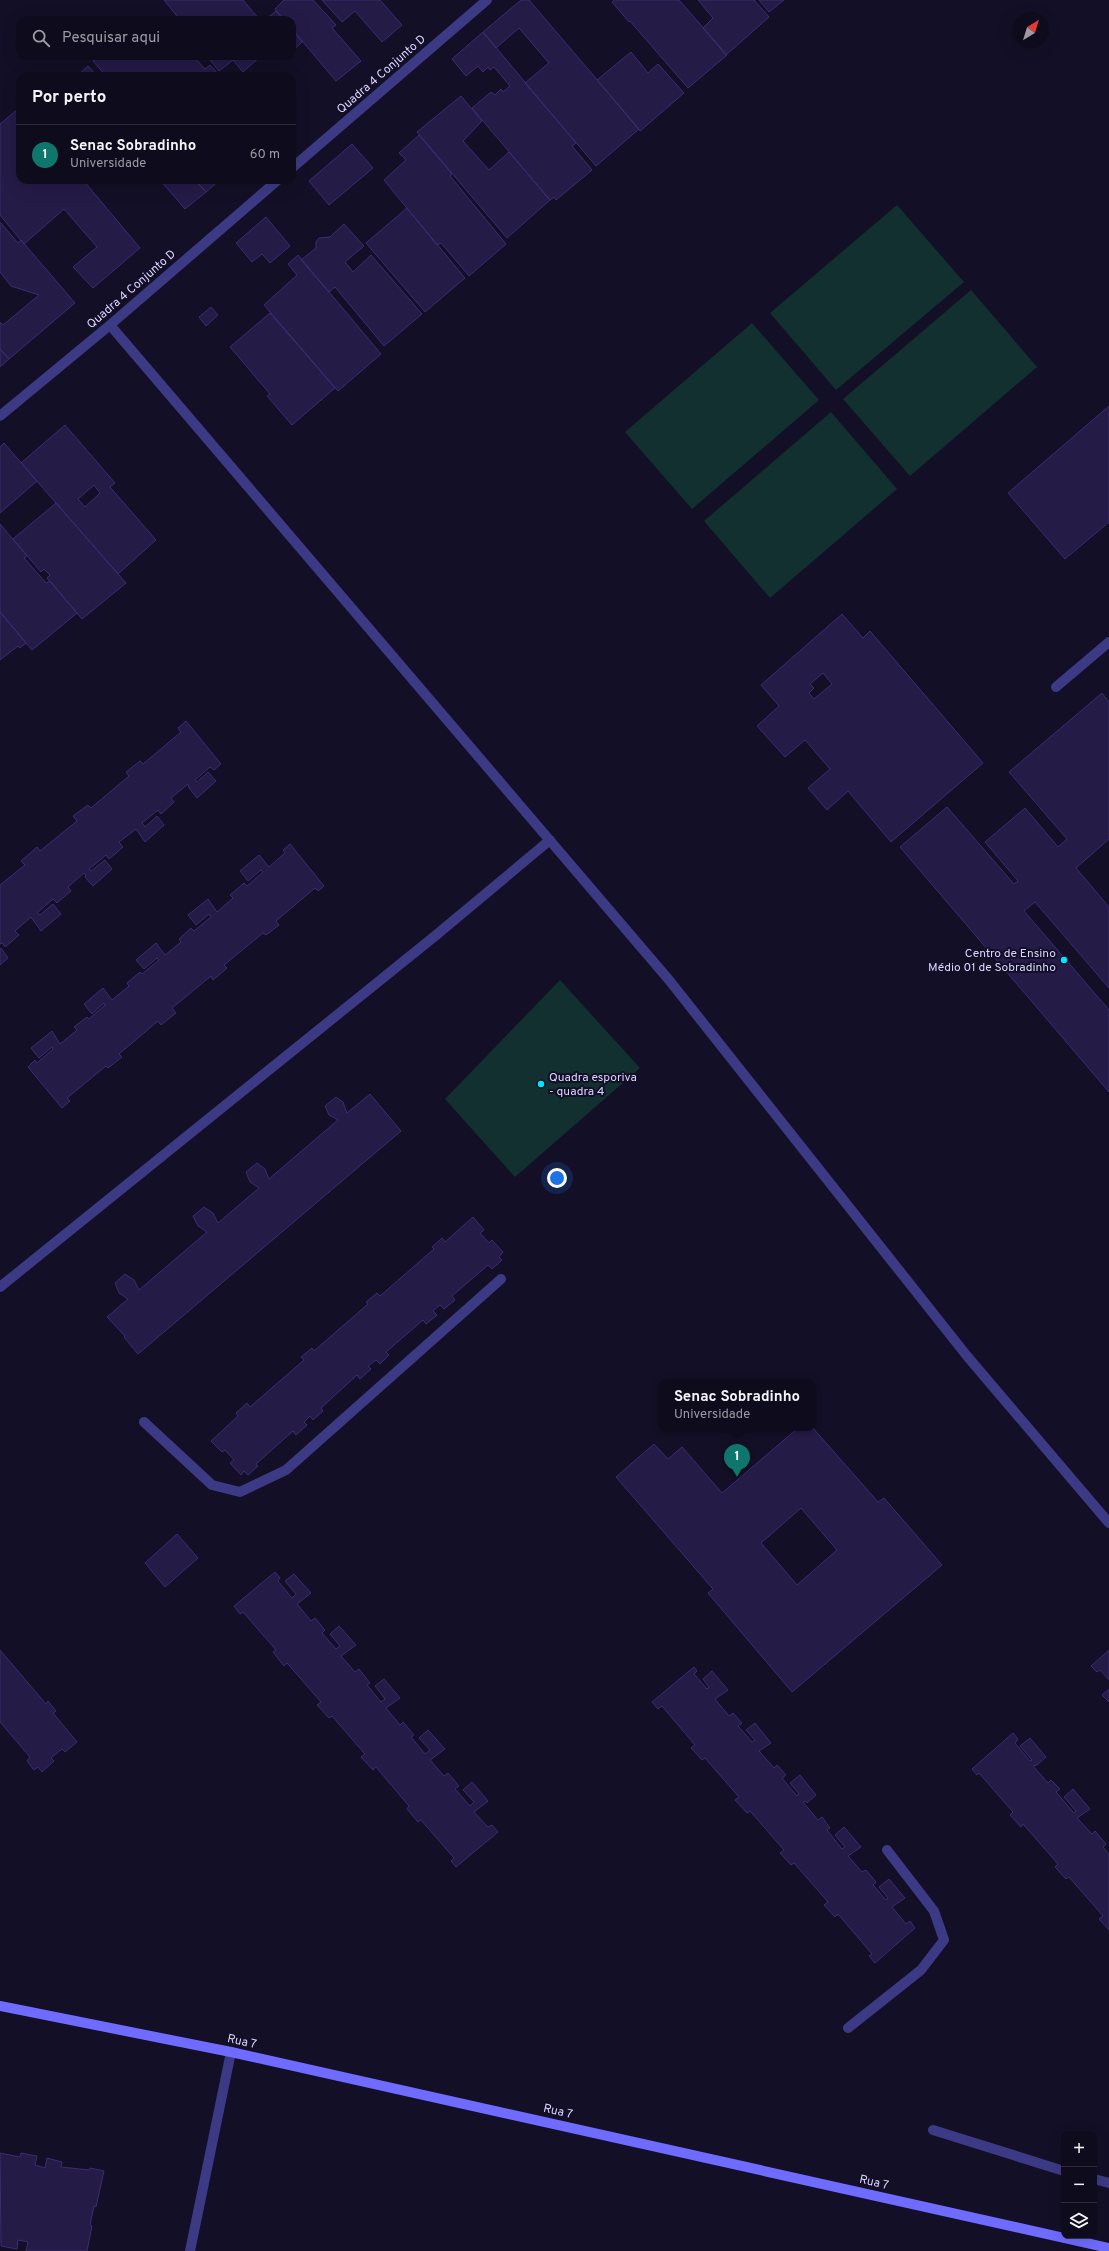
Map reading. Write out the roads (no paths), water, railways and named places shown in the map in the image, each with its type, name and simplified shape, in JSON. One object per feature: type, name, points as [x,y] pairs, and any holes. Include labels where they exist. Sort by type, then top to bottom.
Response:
[{"type":"main road","name":"Rua 7","points":[[0,2006],[231,2052],[1109,2248]]},
{"type":"street","name":"Quadra 4 Conjunto D","points":[[296,165],[487,0]]},
{"type":"street","name":"Quadra 4 Conjunto D","points":[[0,416],[110,325],[273,184]]},
{"type":"street","points":[[110,325],[692,1007],[967,1356],[1109,1523]]},
{"type":"street","points":[[1056,687],[1109,642]]},
{"type":"street","points":[[0,1287],[435,936],[550,840]]},
{"type":"street","points":[[144,1422],[212,1485],[240,1492],[286,1470],[501,1279]]},
{"type":"street","points":[[848,2028],[921,1970],[944,1940],[934,1911],[887,1850]]},
{"type":"street","points":[[190,2251],[231,2052]]},
{"type":"street","points":[[933,2130],[1061,2170]]},
{"type":"street","points":[[1097,2180],[1109,2183]]},
{"type":"place","name":"Centro de Ensino Médio 01 de Sobradinho","points":[[1064,960]]},
{"type":"place","name":"Quadra esporiva - quadra 4","points":[[541,1084]]},
{"type":"place","name":"Senac Sobradinho","points":[[737,1477]]}]
